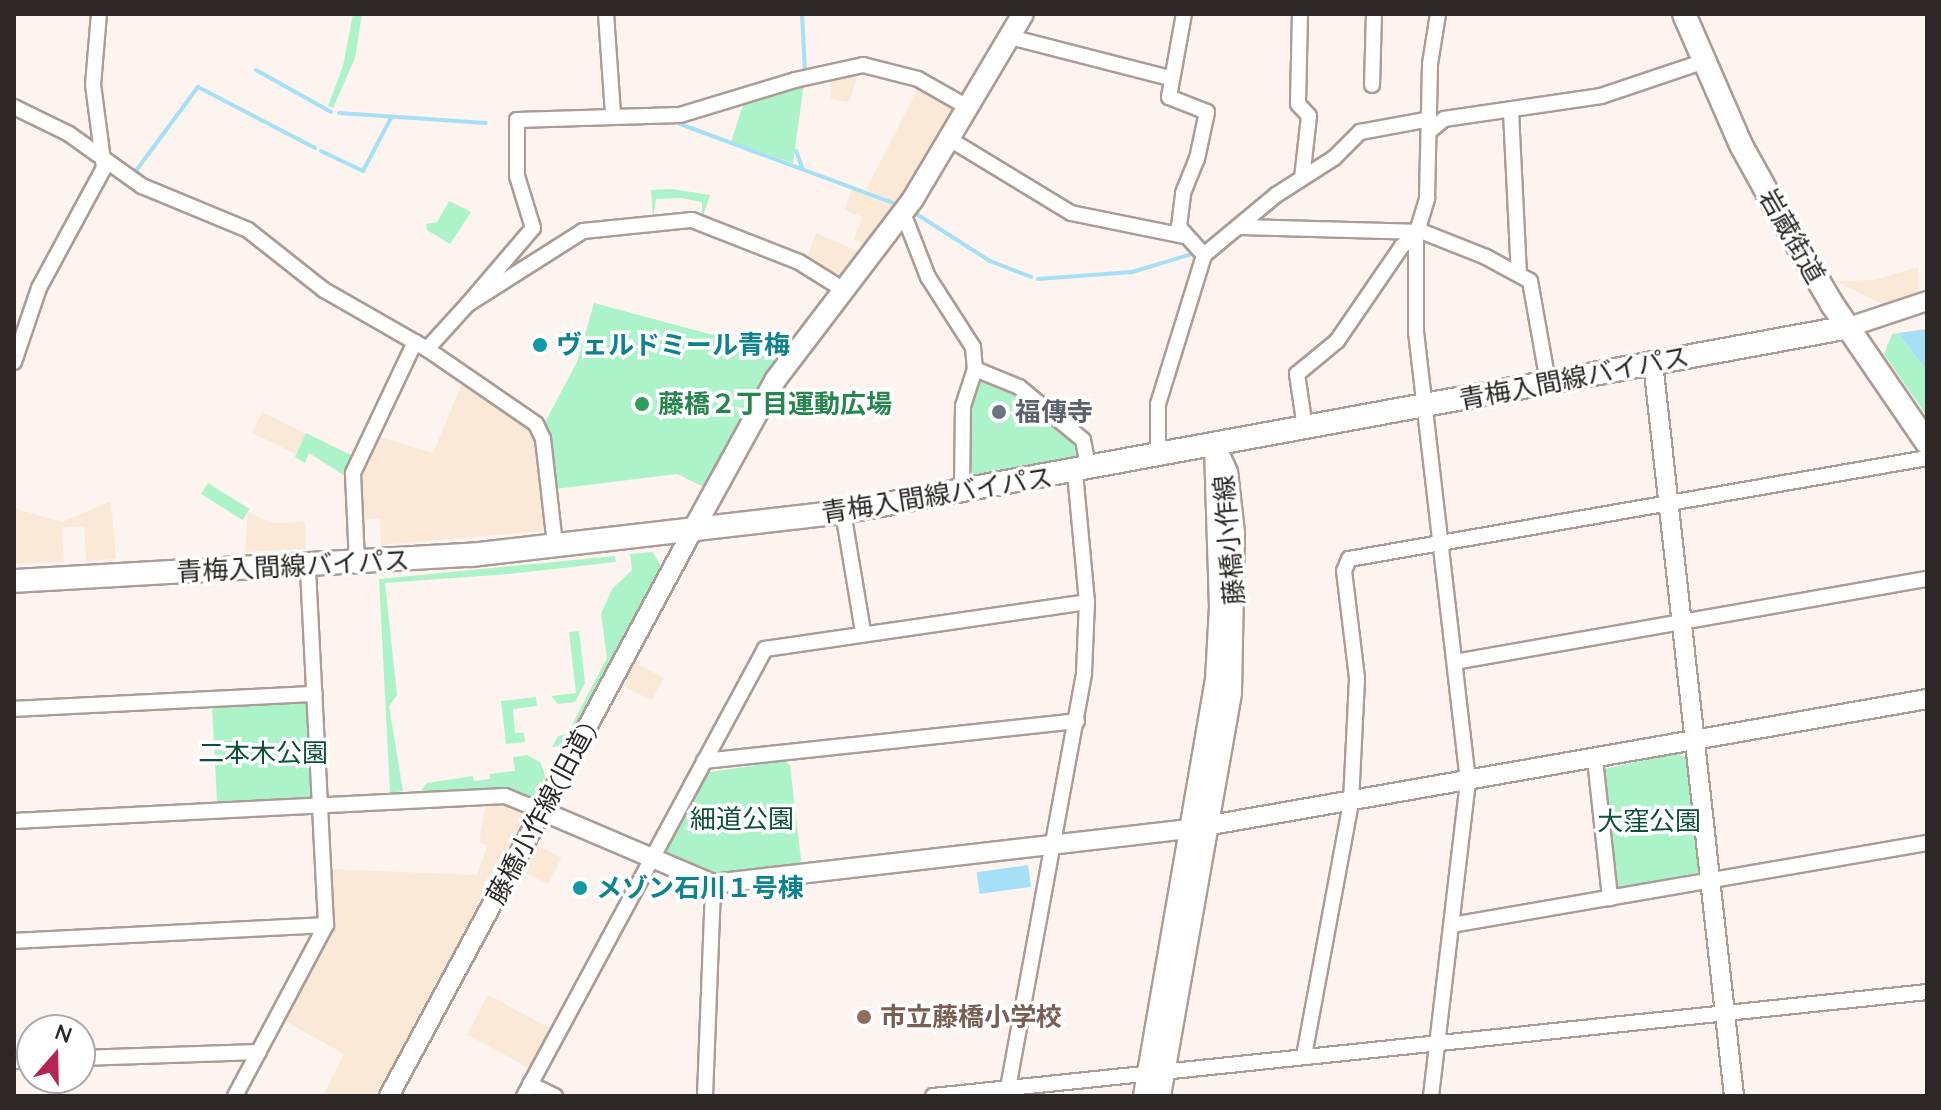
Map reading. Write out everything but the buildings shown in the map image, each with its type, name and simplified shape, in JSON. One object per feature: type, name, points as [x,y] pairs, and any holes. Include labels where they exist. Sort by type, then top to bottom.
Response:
[{"type":"main road","points":[[693,530],[776,379],[903,213],[951,140],[1023,14]]},
{"type":"main road","name":"岩蔵街道","points":[[1684,14],[1702,62],[1741,145],[1849,327],[1927,443]]},
{"type":"main road","name":"青梅入間線バイパス","points":[[14,581],[357,562],[555,545],[843,512],[962,494],[1849,327]]},
{"type":"main road","name":"藤橋小作線","points":[[1144,1096],[1156,1072],[1202,827],[1219,644],[1215,446]]},
{"type":"main road","name":"藤橋小作線","points":[[1156,1072],[1160,1096]]},
{"type":"street","points":[[14,362],[39,288],[104,168],[93,85],[99,14]]},
{"type":"street","points":[[606,14],[613,115]]},
{"type":"street","points":[[1184,14],[1169,97],[1207,112],[1179,213],[1184,236]]},
{"type":"street","points":[[1300,14],[1298,104],[1309,116],[1302,178]]},
{"type":"street","points":[[1372,85],[1374,14]]},
{"type":"street","points":[[1431,1096],[1468,781],[1427,406],[1416,333],[1416,235],[1427,198],[1430,64],[1438,14]]},
{"type":"street","points":[[1010,37],[1170,78]]},
{"type":"street","points":[[1158,456],[1158,404],[1204,255],[1374,125],[1431,124],[1444,119],[1511,112],[1601,96],[1702,62]]},
{"type":"street","points":[[357,562],[354,466],[421,345],[468,304],[533,228],[517,176],[517,120],[680,115],[795,80],[863,65],[918,79],[969,108]]},
{"type":"street","points":[[14,107],[69,134],[101,159],[154,192],[238,224],[324,290],[421,345],[541,430],[555,545]]},
{"type":"street","points":[[1511,112],[1519,274]]},
{"type":"street","points":[[951,140],[1071,213],[1184,236],[1204,255]]},
{"type":"street","points":[[903,213],[928,277],[968,336],[975,369],[963,406],[962,494]]},
{"type":"street","points":[[468,304],[533,267],[578,233],[673,219],[701,223],[784,256],[844,290]]},
{"type":"street","points":[[1241,227],[1416,235]]},
{"type":"street","points":[[1305,428],[1297,374],[1337,341],[1402,246],[1423,232],[1530,281],[1548,382]]},
{"type":"street","points":[[1849,327],[1927,301]]},
{"type":"street","points":[[1653,363],[1734,1096]]},
{"type":"street","points":[[975,369],[1019,387],[1083,440],[1087,602],[1077,721],[1008,1088]]},
{"type":"street","points":[[1304,1056],[1351,802],[1357,678],[1344,566],[1353,557],[1927,458]]},
{"type":"street","points":[[843,512],[863,632]]},
{"type":"street","name":"藤橋小作線(旧道)","points":[[389,1096],[693,530]]},
{"type":"street","points":[[235,1096],[326,925],[308,565]]},
{"type":"street","points":[[1455,662],[1927,579]]},
{"type":"street","points":[[555,1096],[527,1090],[765,649],[863,632],[1087,602]]},
{"type":"street","points":[[14,709],[315,694]]},
{"type":"street","points":[[14,821],[505,796],[713,884],[1202,827],[1927,699]]},
{"type":"street","points":[[704,761],[1077,721]]},
{"type":"street","points":[[1595,759],[1610,898]]},
{"type":"street","points":[[1452,925],[1927,843]]},
{"type":"street","points":[[705,1096],[713,884]]},
{"type":"street","points":[[14,941],[326,925]]},
{"type":"street","points":[[933,1096],[1927,992]]},
{"type":"street","points":[[96,1057],[259,1052]]},
{"type":"shaded area","points":[[860,69],[849,102],[830,99],[833,75]]},
{"type":"shaded area","points":[[920,84],[961,107],[897,202],[866,190]]},
{"type":"shaded area","points":[[852,190],[894,206],[867,246],[854,239],[862,217],[844,210]]},
{"type":"shaded area","points":[[816,233],[860,252],[840,281],[806,261]]},
{"type":"shaded area","points":[[1918,267],[1919,293],[1883,304],[1834,281],[1874,280]]},
{"type":"shaded area","points":[[462,383],[536,435],[547,526],[543,531],[381,545],[380,519],[359,520],[357,484],[374,435],[433,453]]},
{"type":"shaded area","points":[[262,412],[306,433],[296,454],[252,433]]},
{"type":"shaded area","points":[[111,501],[116,559],[86,561],[84,526],[62,528],[64,562],[14,564],[14,508],[62,522]]},
{"type":"shaded area","points":[[248,512],[271,523],[305,522],[306,549],[245,552]]},
{"type":"shaded area","points":[[632,661],[664,678],[652,701],[620,684]]},
{"type":"shaded area","points":[[506,803],[529,817],[379,1096],[323,1096],[344,1054],[283,1020],[333,927],[331,869],[477,875],[487,846],[479,842],[486,804]]},
{"type":"shaded area","points":[[535,844],[562,858],[548,884],[521,871]]},
{"type":"shaded area","points":[[488,995],[553,1030],[532,1069],[467,1035]]},
{"type":"green space","points":[[353,14],[362,14],[355,58],[333,108],[328,106],[343,66]]},
{"type":"green space","points":[[804,83],[793,163],[731,142],[744,102]]},
{"type":"green space","points":[[672,189],[710,195],[702,219],[702,202],[681,198],[656,199],[653,217],[651,190]]},
{"type":"green space","points":[[449,201],[471,212],[450,244],[427,230],[426,224],[437,222]]},
{"type":"green space","name":"藤橋２丁目運動広場","points":[[594,303],[754,346],[776,361],[706,488],[677,474],[555,489],[545,422],[577,362]]},
{"type":"green space","points":[[1898,333],[1927,371],[1927,416],[1884,354],[1892,334]]},
{"type":"green space","points":[[981,373],[1017,392],[1073,440],[1077,457],[965,478],[969,407]]},
{"type":"green space","points":[[306,433],[353,456],[348,478],[309,453],[305,463],[295,457]]},
{"type":"green space","points":[[208,483],[250,509],[243,520],[201,494]]},
{"type":"green space","points":[[653,552],[661,566],[565,745],[552,747],[558,736],[567,734],[607,658],[601,614],[612,589],[632,570],[630,554]]},
{"type":"green space","points":[[615,556],[616,562],[385,583],[397,695],[389,706],[403,791],[390,793],[379,579]]},
{"type":"green space","points":[[579,631],[585,683],[575,702],[558,704],[551,696],[576,693],[569,632]]},
{"type":"green space","points":[[536,697],[537,706],[513,709],[515,733],[524,733],[525,742],[506,744],[501,701]]},
{"type":"green space","name":"二本木公園","points":[[303,701],[308,705],[313,796],[309,801],[222,805],[217,801],[212,709],[216,705]]},
{"type":"green space","name":"大窪公園","points":[[1678,753],[1686,758],[1699,872],[1618,890],[1613,886],[1600,770]]},
{"type":"green space","points":[[527,755],[540,762],[546,781],[536,799],[419,794],[427,783],[473,776],[474,781],[490,779],[490,774],[515,771],[513,757]]},
{"type":"green space","name":"細道公園","points":[[784,761],[790,765],[801,860],[797,865],[717,874],[666,855],[663,848],[703,773]]},
{"type":"water","points":[[1927,329],[1927,371],[1898,333]]},
{"type":"water","points":[[1028,865],[1031,887],[980,894],[977,872]]},
{"type":"waterway","points":[[802,14],[805,71]]},
{"type":"waterway","points":[[256,70],[331,112]]},
{"type":"waterway","points":[[135,172],[198,87],[315,148]]},
{"type":"waterway","points":[[339,113],[486,123]]},
{"type":"waterway","points":[[321,151],[363,171],[391,118]]},
{"type":"waterway","points":[[680,124],[893,203]]},
{"type":"waterway","points":[[796,151],[802,167]]},
{"type":"waterway","points":[[918,215],[990,261],[1031,277]]},
{"type":"waterway","points":[[1038,279],[1132,272],[1192,254]]},
{"type":"place","name":"ヴェルドミール青梅","points":[[540,345]]},
{"type":"place","name":"藤橋２丁目運動広場","points":[[642,404]]},
{"type":"place","name":"福傳寺","points":[[999,412]]},
{"type":"place","name":"メゾン石川１号棟","points":[[580,888]]},
{"type":"place","name":"市立藤橋小学校","points":[[864,1017]]}]
